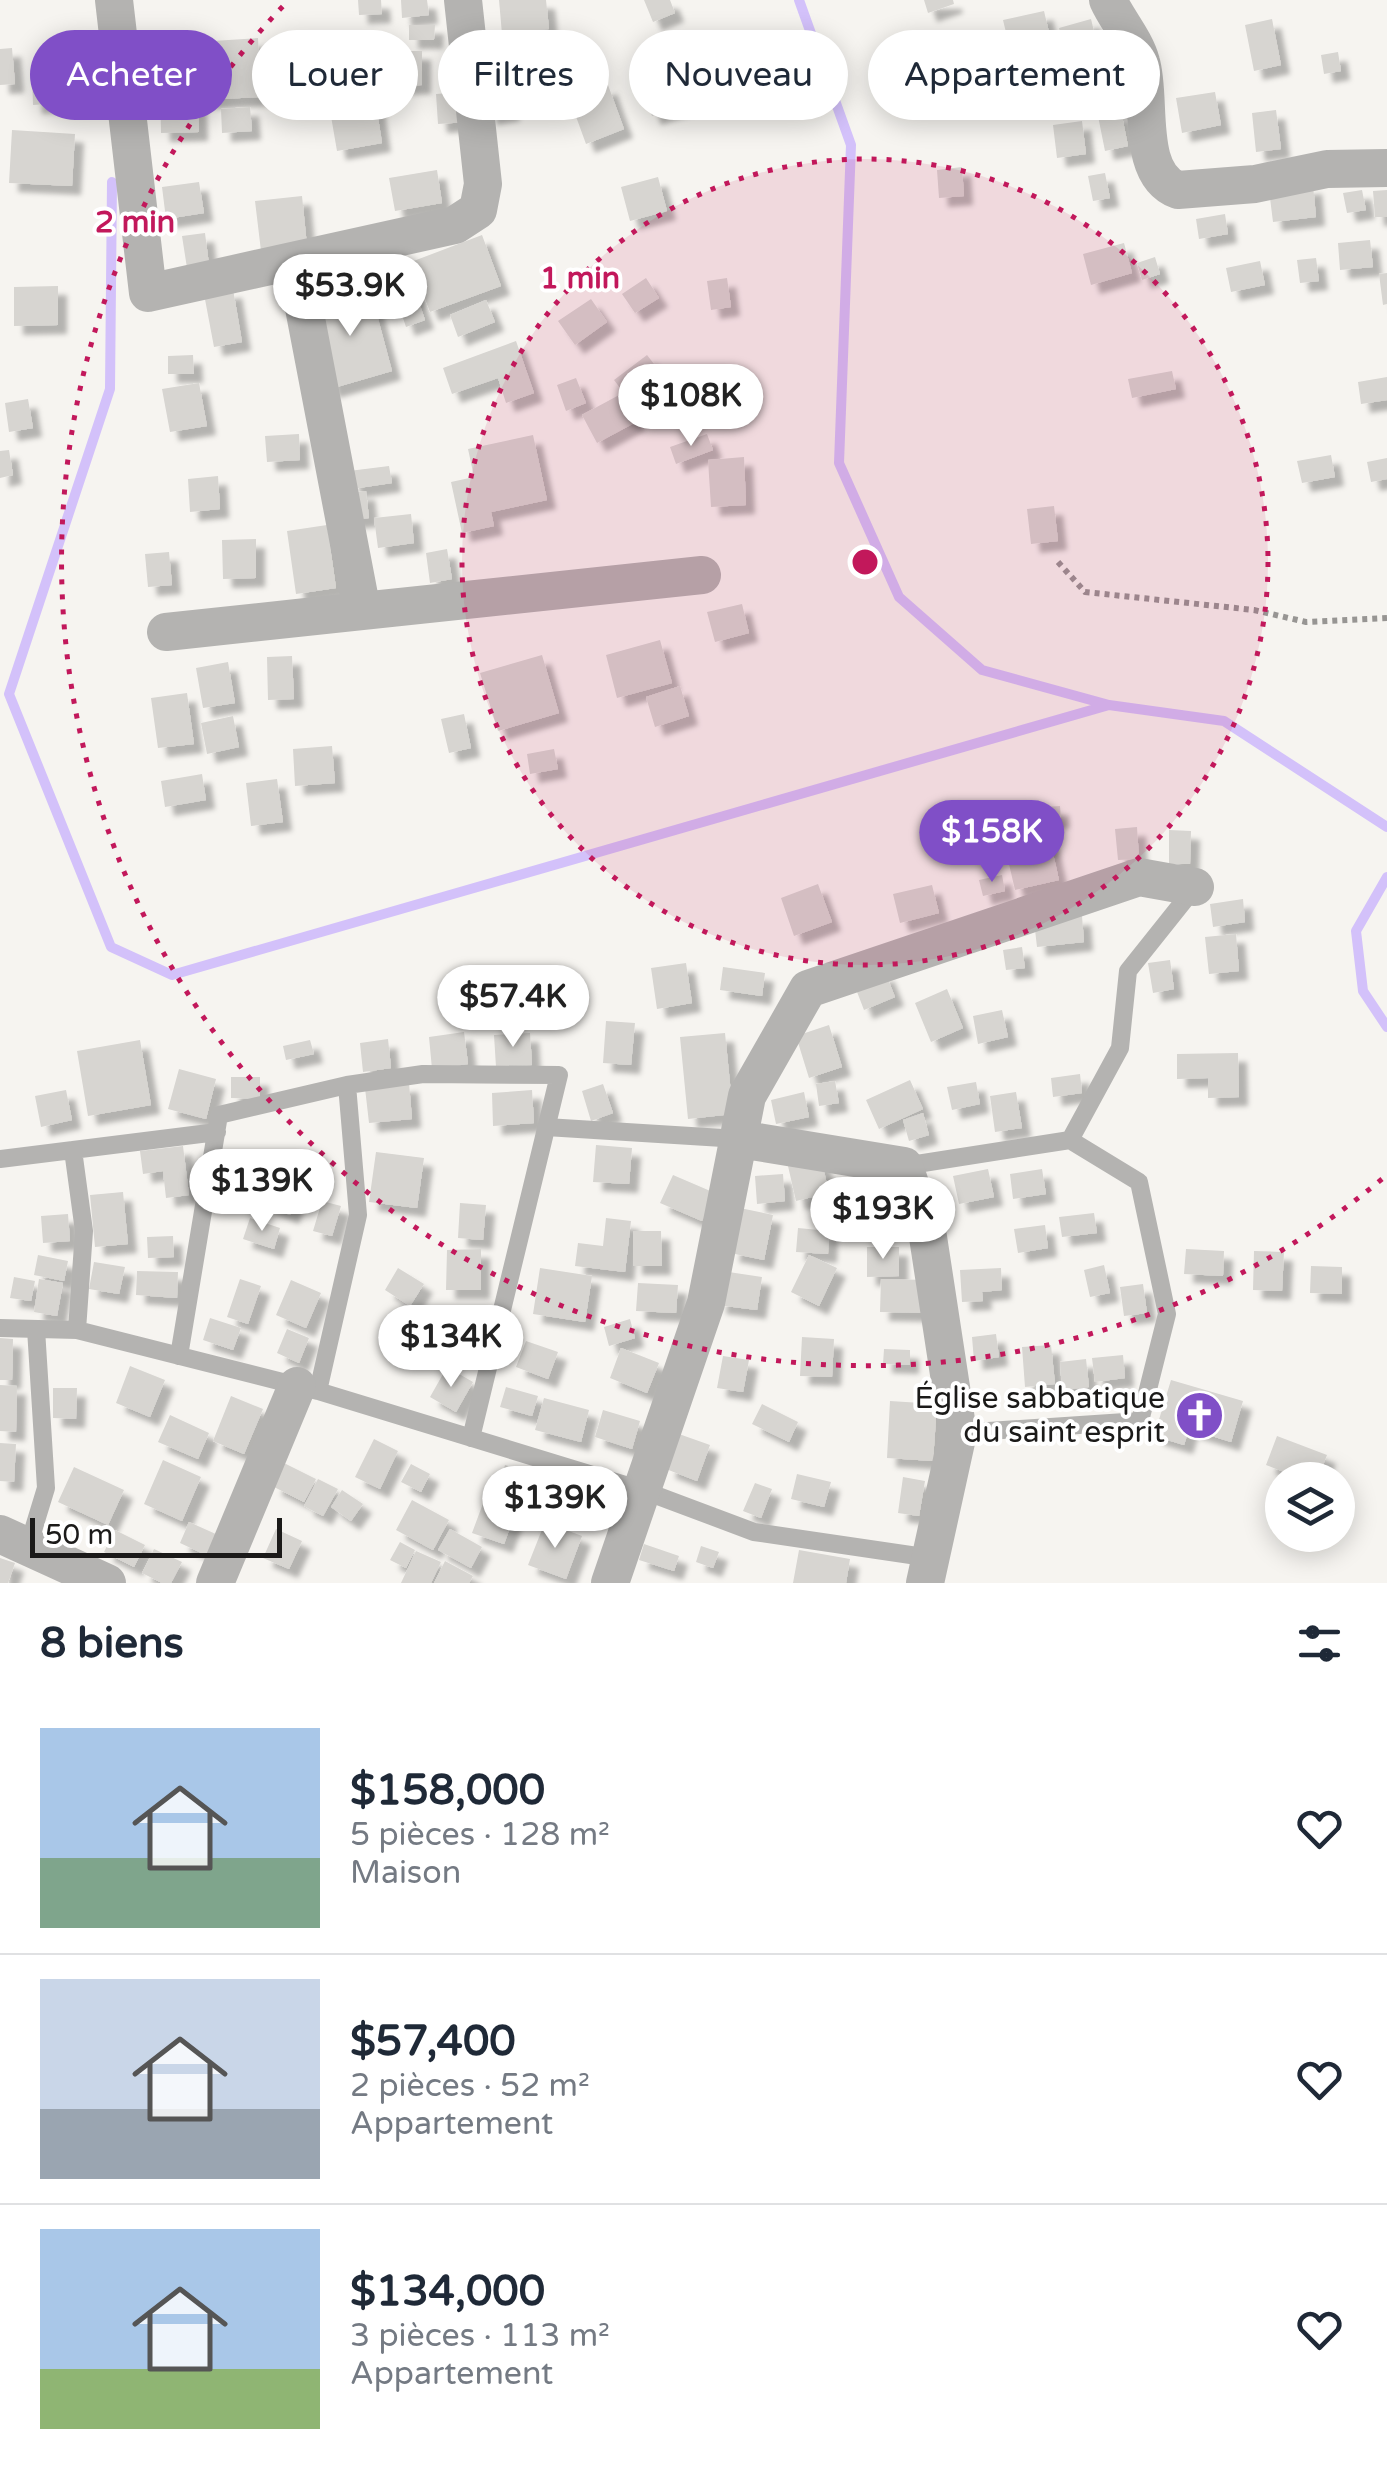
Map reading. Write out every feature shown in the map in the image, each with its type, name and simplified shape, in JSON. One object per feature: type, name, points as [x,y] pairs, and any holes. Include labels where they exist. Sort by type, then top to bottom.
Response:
[{"type":"street","points":[[114,0],[148,293],[455,225],[478,210],[483,184],[463,0]]},
{"type":"street","points":[[1108,0],[1141,61],[1148,140],[1158,176],[1167,186],[1178,190],[1255,184],[1326,168],[1387,168]]},
{"type":"street","points":[[295,261],[362,611]]},
{"type":"street","points":[[166,632],[702,575]]},
{"type":"street","points":[[610,1583],[706,1303],[748,1096],[808,989],[1139,877],[1195,887]]},
{"type":"street","points":[[739,1139],[904,1166],[928,1237],[958,1433],[928,1570]]},
{"type":"street","points":[[215,1583],[307,1388]]},
{"type":"street","points":[[14,1541],[107,1583]]},
{"type":"lane","points":[[1070,1140],[1120,1048],[1128,971],[1195,887]]},
{"type":"lane","points":[[178,1356],[219,1115],[347,1084],[423,1074],[560,1075],[471,1438]]},
{"type":"lane","points":[[307,1388],[358,1215],[347,1084]]},
{"type":"lane","points":[[546,1128],[739,1139]]},
{"type":"lane","points":[[0,1159],[217,1132]]},
{"type":"lane","points":[[904,1166],[1070,1140],[1139,1182],[1167,1314],[1140,1421],[958,1433]]},
{"type":"lane","points":[[73,1150],[84,1230],[76,1330]]},
{"type":"lane","points":[[0,1328],[76,1330],[307,1388],[642,1490],[754,1532],[928,1570]]},
{"type":"lane","points":[[14,1541],[46,1488],[36,1329]]},
{"type":"path","points":[[1058,562],[1085,592],[1254,610],[1306,622],[1387,618]]},
{"type":"building","points":[[358,0],[381,0],[382,14],[359,15]]},
{"type":"building","points":[[401,0],[427,0],[429,15],[402,18]]},
{"type":"building","points":[[499,0],[546,0],[549,29],[502,30]]},
{"type":"building","points":[[644,0],[670,0],[675,13],[653,22]]},
{"type":"building","points":[[924,0],[953,0],[954,4],[928,13]]},
{"type":"building","points":[[1044,11],[1048,30],[1005,30],[1003,20]]},
{"type":"building","points":[[1091,19],[1094,30],[1059,30]]},
{"type":"building","points":[[1272,19],[1281,65],[1254,71],[1245,25]]},
{"type":"building","points":[[409,25],[435,25],[434,40],[418,40],[418,30],[409,30]]},
{"type":"building","points":[[252,38],[252,97],[232,98],[232,40]]},
{"type":"building","points":[[12,48],[15,84],[0,85],[0,49]]},
{"type":"building","points":[[418,51],[422,51],[422,85],[418,85]]},
{"type":"building","points":[[1338,52],[1341,71],[1324,74],[1321,55]]},
{"type":"building","points":[[609,88],[624,129],[586,144],[577,120],[609,120]]},
{"type":"building","points":[[1215,92],[1221,125],[1182,133],[1176,98]]},
{"type":"building","points":[[436,94],[438,120],[467,122],[438,124]]},
{"type":"building","points":[[250,107],[252,131],[222,133],[221,120],[232,120],[232,108]]},
{"type":"building","points":[[1276,110],[1281,149],[1256,152],[1252,113]]},
{"type":"building","points":[[161,120],[199,120],[199,132],[161,133]]},
{"type":"building","points":[[332,120],[378,120],[382,143],[337,151]]},
{"type":"building","points":[[1099,120],[1123,120],[1128,146],[1105,151]]},
{"type":"building","points":[[1082,121],[1086,154],[1057,158],[1053,125]]},
{"type":"building","points":[[12,130],[75,134],[72,186],[9,183]]},
{"type":"building","points":[[962,167],[964,196],[939,198],[937,170]]},
{"type":"building","points":[[437,170],[442,203],[395,211],[389,178]]},
{"type":"building","points":[[1105,173],[1110,198],[1093,201],[1088,176]]},
{"type":"building","points":[[658,177],[667,211],[630,221],[621,187]]},
{"type":"building","points":[[199,182],[204,213],[166,219],[162,187]]},
{"type":"building","points":[[1313,185],[1316,217],[1273,222],[1269,190]]},
{"type":"building","points":[[1362,190],[1366,210],[1347,213],[1343,193]]},
{"type":"building","points":[[1387,190],[1387,217],[1375,217],[1373,191]]},
{"type":"building","points":[[302,196],[307,246],[261,251],[255,201]]},
{"type":"building","points":[[1225,214],[1228,234],[1199,239],[1196,219]]},
{"type":"building","points":[[205,233],[209,265],[187,268],[182,236]]},
{"type":"building","points":[[482,235],[501,286],[430,312],[411,262]]},
{"type":"building","points":[[1370,240],[1373,267],[1340,270],[1338,243]]},
{"type":"building","points":[[1124,243],[1132,273],[1091,285],[1083,254]]},
{"type":"building","points":[[1155,257],[1160,274],[1142,280],[1137,263]]},
{"type":"building","points":[[1316,258],[1319,281],[1300,283],[1297,260]]},
{"type":"building","points":[[1260,261],[1265,285],[1231,292],[1226,268]]},
{"type":"building","points":[[1387,273],[1387,304],[1383,305],[1379,274]]},
{"type":"building","points":[[646,278],[659,298],[635,313],[622,294]]},
{"type":"building","points":[[727,278],[731,307],[711,310],[707,281]]},
{"type":"building","points":[[58,286],[58,325],[14,326],[14,287]]},
{"type":"building","points":[[414,288],[425,320],[406,327],[395,294]]},
{"type":"building","points":[[233,289],[242,342],[214,347],[204,294]]},
{"type":"building","points":[[370,289],[392,371],[330,389],[307,307]]},
{"type":"building","points":[[591,299],[607,322],[575,345],[558,321]]},
{"type":"building","points":[[486,300],[495,322],[458,337],[450,315]]},
{"type":"building","points":[[516,341],[534,393],[506,403],[498,378],[452,394],[443,368]]},
{"type":"building","points":[[193,355],[194,374],[168,374],[168,356]]},
{"type":"building","points":[[647,355],[672,387],[655,399],[649,392],[633,405],[614,380]]},
{"type":"building","points":[[1172,371],[1176,389],[1132,398],[1128,379]]},
{"type":"building","points":[[1387,377],[1387,400],[1361,404],[1358,382]]},
{"type":"building","points":[[576,378],[586,403],[566,411],[557,385]]},
{"type":"building","points":[[199,383],[207,426],[170,432],[162,389]]},
{"type":"building","points":[[621,394],[636,422],[597,443],[582,415]]},
{"type":"building","points":[[28,399],[33,428],[9,432],[5,403]]},
{"type":"building","points":[[299,434],[300,460],[267,462],[265,436]]},
{"type":"building","points":[[707,434],[713,450],[676,464],[670,447]]},
{"type":"building","points":[[533,435],[547,500],[491,512],[494,526],[462,533],[451,482],[474,477],[468,449]]},
{"type":"building","points":[[9,450],[13,475],[0,478],[0,451]]},
{"type":"building","points":[[1331,455],[1335,477],[1302,483],[1297,461]]},
{"type":"building","points":[[744,457],[746,505],[711,507],[708,460]]},
{"type":"building","points":[[1387,458],[1387,479],[1371,482],[1367,462]]},
{"type":"building","points":[[389,466],[392,483],[352,489],[349,471]]},
{"type":"building","points":[[218,476],[220,509],[190,512],[188,479]]},
{"type":"building","points":[[366,491],[369,518],[348,520],[346,493]]},
{"type":"building","points":[[1054,506],[1058,541],[1031,544],[1027,509]]},
{"type":"building","points":[[411,514],[414,543],[378,548],[374,518]]},
{"type":"building","points":[[327,525],[336,588],[296,594],[287,531]]},
{"type":"building","points":[[256,539],[256,578],[223,579],[222,540]]},
{"type":"building","points":[[447,549],[452,579],[430,583],[426,553]]},
{"type":"building","points":[[169,552],[172,585],[148,587],[145,554]]},
{"type":"building","points":[[742,604],[749,633],[715,642],[707,612]]},
{"type":"building","points":[[660,640],[672,683],[617,698],[606,655]]},
{"type":"building","points":[[542,655],[559,713],[498,731],[480,673]]},
{"type":"building","points":[[292,656],[294,699],[268,700],[267,657]]},
{"type":"building","points":[[228,662],[235,703],[203,708],[196,668]]},
{"type":"building","points":[[680,686],[689,716],[655,727],[646,697]]},
{"type":"building","points":[[187,693],[194,744],[158,748],[151,698]]},
{"type":"building","points":[[464,714],[471,748],[449,753],[441,719]]},
{"type":"building","points":[[233,716],[239,747],[207,754],[201,723]]},
{"type":"building","points":[[332,746],[335,783],[295,786],[293,749]]},
{"type":"building","points":[[554,749],[558,769],[530,774],[527,754]]},
{"type":"building","points":[[202,774],[206,800],[165,807],[161,781]]},
{"type":"building","points":[[277,779],[283,822],[251,826],[246,783]]},
{"type":"building","points":[[1060,806],[1061,819],[1046,821],[1045,807]]},
{"type":"building","points":[[1137,827],[1139,859],[1118,860],[1115,829]]},
{"type":"building","points":[[1169,830],[1191,831],[1190,864],[1169,864]]},
{"type":"building","points":[[1050,840],[1059,880],[1015,890],[1006,851]]},
{"type":"building","points":[[1002,875],[1005,891],[983,896],[979,880]]},
{"type":"building","points":[[818,884],[832,922],[794,936],[781,898]]},
{"type":"building","points":[[932,885],[939,913],[900,923],[893,894]]},
{"type":"building","points":[[1243,899],[1245,922],[1213,927],[1210,904]]},
{"type":"building","points":[[1082,916],[1084,942],[1037,947],[1034,921]]},
{"type":"building","points":[[1236,934],[1239,971],[1209,974],[1205,937]]},
{"type":"building","points":[[1022,947],[1025,968],[1006,970],[1003,950]]},
{"type":"building","points":[[1170,960],[1174,989],[1153,993],[1148,963]]},
{"type":"building","points":[[686,963],[692,1003],[657,1009],[651,968]]},
{"type":"building","points":[[723,967],[765,973],[762,996],[720,990]]},
{"type":"building","points":[[885,972],[895,997],[864,1010],[854,984]]},
{"type":"building","points":[[947,989],[963,1028],[931,1042],[915,1003]]},
{"type":"building","points":[[1002,1010],[1008,1037],[978,1044],[973,1016]]},
{"type":"building","points":[[606,1021],[635,1023],[631,1065],[603,1063]]},
{"type":"building","points":[[829,1025],[842,1067],[809,1078],[796,1036]]},
{"type":"building","points":[[464,1032],[468,1064],[432,1069],[429,1037]]},
{"type":"building","points":[[530,1033],[532,1065],[496,1067],[494,1035]]},
{"type":"building","points":[[725,1033],[733,1114],[688,1119],[680,1037]]},
{"type":"building","points":[[388,1039],[391,1068],[363,1072],[360,1043]]},
{"type":"building","points":[[140,1040],[151,1105],[88,1116],[77,1051]]},
{"type":"building","points":[[310,1040],[314,1054],[286,1060],[283,1046]]},
{"type":"building","points":[[1238,1053],[1239,1097],[1208,1098],[1208,1078],[1177,1079],[1177,1054]]},
{"type":"building","points":[[179,1069],[216,1079],[206,1119],[168,1109]]},
{"type":"building","points":[[1080,1074],[1082,1093],[1053,1097],[1051,1078]]},
{"type":"building","points":[[231,1077],[260,1077],[260,1099],[231,1098]]},
{"type":"building","points":[[910,1080],[923,1109],[879,1129],[866,1100]]},
{"type":"building","points":[[835,1081],[839,1103],[819,1106],[816,1084]]},
{"type":"building","points":[[976,1082],[980,1104],[952,1110],[947,1087]]},
{"type":"building","points":[[409,1083],[412,1119],[369,1123],[365,1088]]},
{"type":"building","points":[[603,1084],[613,1113],[591,1121],[582,1091]]},
{"type":"building","points":[[66,1090],[72,1120],[41,1127],[35,1096]]},
{"type":"building","points":[[532,1090],[534,1123],[493,1126],[492,1093]]},
{"type":"building","points":[[804,1092],[809,1117],[776,1124],[771,1100]]},
{"type":"building","points":[[1016,1092],[1022,1128],[995,1132],[990,1096]]},
{"type":"building","points":[[923,1113],[929,1135],[909,1141],[903,1120]]},
{"type":"building","points":[[596,1145],[632,1148],[629,1184],[593,1182]]},
{"type":"building","points":[[183,1146],[189,1195],[166,1198],[163,1171],[143,1174],[140,1151]]},
{"type":"building","points":[[271,1150],[302,1160],[296,1180],[264,1169]]},
{"type":"building","points":[[376,1152],[424,1158],[417,1208],[369,1202]]},
{"type":"building","points":[[821,1158],[829,1193],[796,1201],[788,1166]]},
{"type":"building","points":[[988,1169],[994,1197],[959,1204],[953,1176]]},
{"type":"building","points":[[1042,1169],[1046,1194],[1013,1199],[1010,1174]]},
{"type":"building","points":[[783,1174],[785,1201],[757,1204],[755,1176]]},
{"type":"building","points":[[673,1175],[715,1193],[702,1221],[660,1203]]},
{"type":"building","points":[[273,1187],[297,1197],[290,1215],[265,1205]]},
{"type":"building","points":[[123,1192],[128,1244],[95,1247],[90,1195]]},
{"type":"building","points":[[883,1194],[884,1215],[855,1216],[854,1196]]},
{"type":"building","points":[[322,1201],[341,1206],[332,1236],[313,1231]]},
{"type":"building","points":[[460,1203],[486,1205],[483,1240],[458,1238]]},
{"type":"building","points":[[740,1208],[773,1215],[764,1260],[730,1253]]},
{"type":"building","points":[[1094,1213],[1097,1233],[1062,1237],[1059,1217]]},
{"type":"building","points":[[68,1214],[70,1241],[43,1243],[41,1216]]},
{"type":"building","points":[[250,1218],[280,1228],[274,1249],[243,1239]]},
{"type":"building","points":[[606,1218],[631,1221],[625,1272],[575,1266],[578,1243],[603,1246]]},
{"type":"building","points":[[1045,1225],[1048,1248],[1018,1253],[1014,1229]]},
{"type":"building","points":[[798,1228],[829,1231],[828,1254],[796,1252]]},
{"type":"building","points":[[633,1231],[661,1231],[662,1266],[633,1266]]},
{"type":"building","points":[[173,1236],[174,1257],[148,1258],[147,1237]]},
{"type":"building","points":[[867,1247],[899,1247],[899,1276],[867,1277]]},
{"type":"building","points":[[481,1249],[481,1290],[446,1290],[447,1250]]},
{"type":"building","points":[[1186,1249],[1224,1251],[1223,1276],[1184,1274]]},
{"type":"building","points":[[1254,1251],[1284,1252],[1282,1291],[1253,1290]]},
{"type":"building","points":[[38,1255],[68,1261],[64,1281],[34,1275]]},
{"type":"building","points":[[809,1255],[837,1268],[819,1306],[791,1292]]},
{"type":"building","points":[[94,1262],[125,1267],[119,1294],[89,1289]]},
{"type":"building","points":[[1104,1265],[1110,1293],[1090,1297],[1084,1270]]},
{"type":"building","points":[[1311,1266],[1342,1267],[1342,1294],[1310,1293]]},
{"type":"building","points":[[398,1268],[424,1284],[410,1306],[385,1290]]},
{"type":"building","points":[[540,1268],[592,1276],[585,1322],[533,1314]]},
{"type":"building","points":[[1001,1268],[1002,1290],[982,1292],[983,1301],[962,1302],[960,1270]]},
{"type":"building","points":[[137,1271],[178,1272],[177,1298],[136,1295]]},
{"type":"building","points":[[722,1271],[762,1277],[757,1310],[717,1305]]},
{"type":"building","points":[[14,1277],[35,1281],[31,1301],[10,1298]]},
{"type":"building","points":[[39,1279],[63,1283],[57,1316],[34,1312]]},
{"type":"building","points":[[240,1279],[261,1286],[248,1324],[227,1317]]},
{"type":"building","points":[[881,1279],[930,1280],[929,1313],[880,1312]]},
{"type":"building","points":[[291,1280],[321,1293],[306,1328],[276,1315]]},
{"type":"building","points":[[638,1283],[678,1285],[676,1313],[636,1311]]},
{"type":"building","points":[[1143,1284],[1147,1313],[1124,1316],[1120,1287]]},
{"type":"building","points":[[210,1318],[241,1328],[233,1350],[203,1340]]},
{"type":"building","points":[[630,1319],[635,1338],[609,1346],[604,1327]]},
{"type":"building","points":[[287,1329],[309,1338],[299,1363],[277,1353]]},
{"type":"building","points":[[996,1334],[999,1357],[974,1361],[972,1337]]},
{"type":"building","points":[[802,1337],[834,1339],[832,1377],[800,1376]]},
{"type":"building","points":[[0,1338],[13,1339],[12,1380],[0,1380]]},
{"type":"building","points":[[526,1341],[558,1352],[548,1379],[516,1367]]},
{"type":"building","points":[[1051,1345],[1055,1384],[1025,1387],[1022,1347]]},
{"type":"building","points":[[621,1348],[659,1363],[647,1393],[610,1378]]},
{"type":"building","points":[[884,1349],[910,1350],[910,1365],[883,1364]]},
{"type":"building","points":[[1123,1355],[1125,1378],[1095,1382],[1092,1358]]},
{"type":"building","points":[[723,1356],[749,1360],[743,1392],[717,1388]]},
{"type":"building","points":[[1086,1359],[1089,1387],[1062,1390],[1060,1362]]},
{"type":"building","points":[[130,1366],[165,1380],[150,1417],[116,1403]]},
{"type":"building","points":[[447,1367],[473,1382],[456,1412],[430,1397]]},
{"type":"building","name":"Église sabbatique du saint esprit","points":[[1171,1380],[1243,1401],[1231,1442],[1189,1429],[1184,1445],[1154,1436]]},
{"type":"building","points":[[0,1385],[17,1386],[16,1432],[0,1431]]},
{"type":"building","points":[[506,1387],[538,1396],[532,1416],[500,1407]]},
{"type":"building","points":[[53,1388],[77,1388],[76,1419],[53,1418]]},
{"type":"building","points":[[231,1396],[263,1409],[244,1454],[213,1441]]},
{"type":"building","points":[[544,1398],[589,1410],[581,1442],[535,1430]]},
{"type":"building","points":[[890,1401],[937,1404],[933,1461],[887,1458]]},
{"type":"building","points":[[762,1404],[798,1422],[789,1442],[752,1424]]},
{"type":"building","points":[[603,1410],[640,1421],[632,1449],[595,1437]]},
{"type":"building","points":[[170,1415],[209,1433],[198,1459],[158,1442]]},
{"type":"building","points":[[679,1434],[710,1445],[697,1481],[666,1469]]},
{"type":"building","points":[[1277,1436],[1327,1455],[1324,1462],[1267,1462]]},
{"type":"building","points":[[374,1439],[398,1451],[380,1489],[355,1477]]},
{"type":"building","points":[[0,1443],[16,1444],[14,1482],[0,1481]]},
{"type":"building","points":[[163,1460],[201,1477],[182,1521],[144,1504]]},
{"type":"building","points":[[284,1463],[316,1479],[304,1502],[272,1486]]},
{"type":"building","points":[[411,1464],[430,1474],[421,1492],[401,1482]]},
{"type":"building","points":[[505,1465],[541,1475],[534,1499],[498,1489]]},
{"type":"building","points":[[74,1467],[124,1490],[108,1525],[58,1502]]},
{"type":"building","points":[[797,1474],[831,1482],[824,1507],[791,1499]]},
{"type":"building","points":[[903,1477],[925,1481],[919,1516],[898,1513]]},
{"type":"building","points":[[318,1479],[338,1489],[323,1516],[304,1506]]},
{"type":"building","points":[[755,1483],[772,1489],[761,1518],[743,1511]]},
{"type":"building","points":[[342,1490],[363,1504],[351,1521],[331,1507]]},
{"type":"building","points":[[595,1491],[619,1497],[614,1518],[589,1512]]},
{"type":"building","points":[[485,1498],[517,1509],[504,1544],[472,1533]]},
{"type":"building","points":[[412,1500],[449,1520],[433,1550],[396,1530]]},
{"type":"building","points":[[189,1522],[218,1535],[208,1556],[180,1543]]},
{"type":"building","points":[[545,1522],[582,1536],[566,1579],[528,1565]]},
{"type":"building","points":[[276,1529],[302,1541],[289,1569],[263,1558]]},
{"type":"building","points":[[450,1529],[482,1547],[471,1568],[438,1550]]},
{"type":"building","points":[[115,1530],[145,1545],[134,1567],[104,1552]]},
{"type":"building","points":[[400,1542],[415,1550],[406,1568],[390,1560]]},
{"type":"building","points":[[644,1544],[679,1556],[674,1571],[639,1560]]},
{"type":"building","points":[[701,1546],[719,1552],[713,1568],[696,1562]]},
{"type":"building","points":[[154,1549],[182,1562],[171,1583],[142,1573]]},
{"type":"building","points":[[799,1550],[850,1559],[846,1583],[793,1583]]},
{"type":"building","points":[[416,1551],[441,1562],[431,1583],[401,1583]]},
{"type":"building","points":[[0,1558],[15,1563],[8,1583],[0,1583]]},
{"type":"building","points":[[445,1561],[473,1576],[469,1583],[434,1583]]},
{"type":"waterway","points":[[799,0],[851,145],[839,463],[899,597],[982,670],[1109,705],[1224,721],[1387,827]]},
{"type":"waterway","points":[[112,182],[110,389],[9,694],[111,947],[172,975],[1109,705]]},
{"type":"waterway","points":[[1387,877],[1356,931],[1363,991],[1387,1027]]},
{"type":"place","name":"Église sabbatique du saint esprit","points":[[1200,1415]]}]
